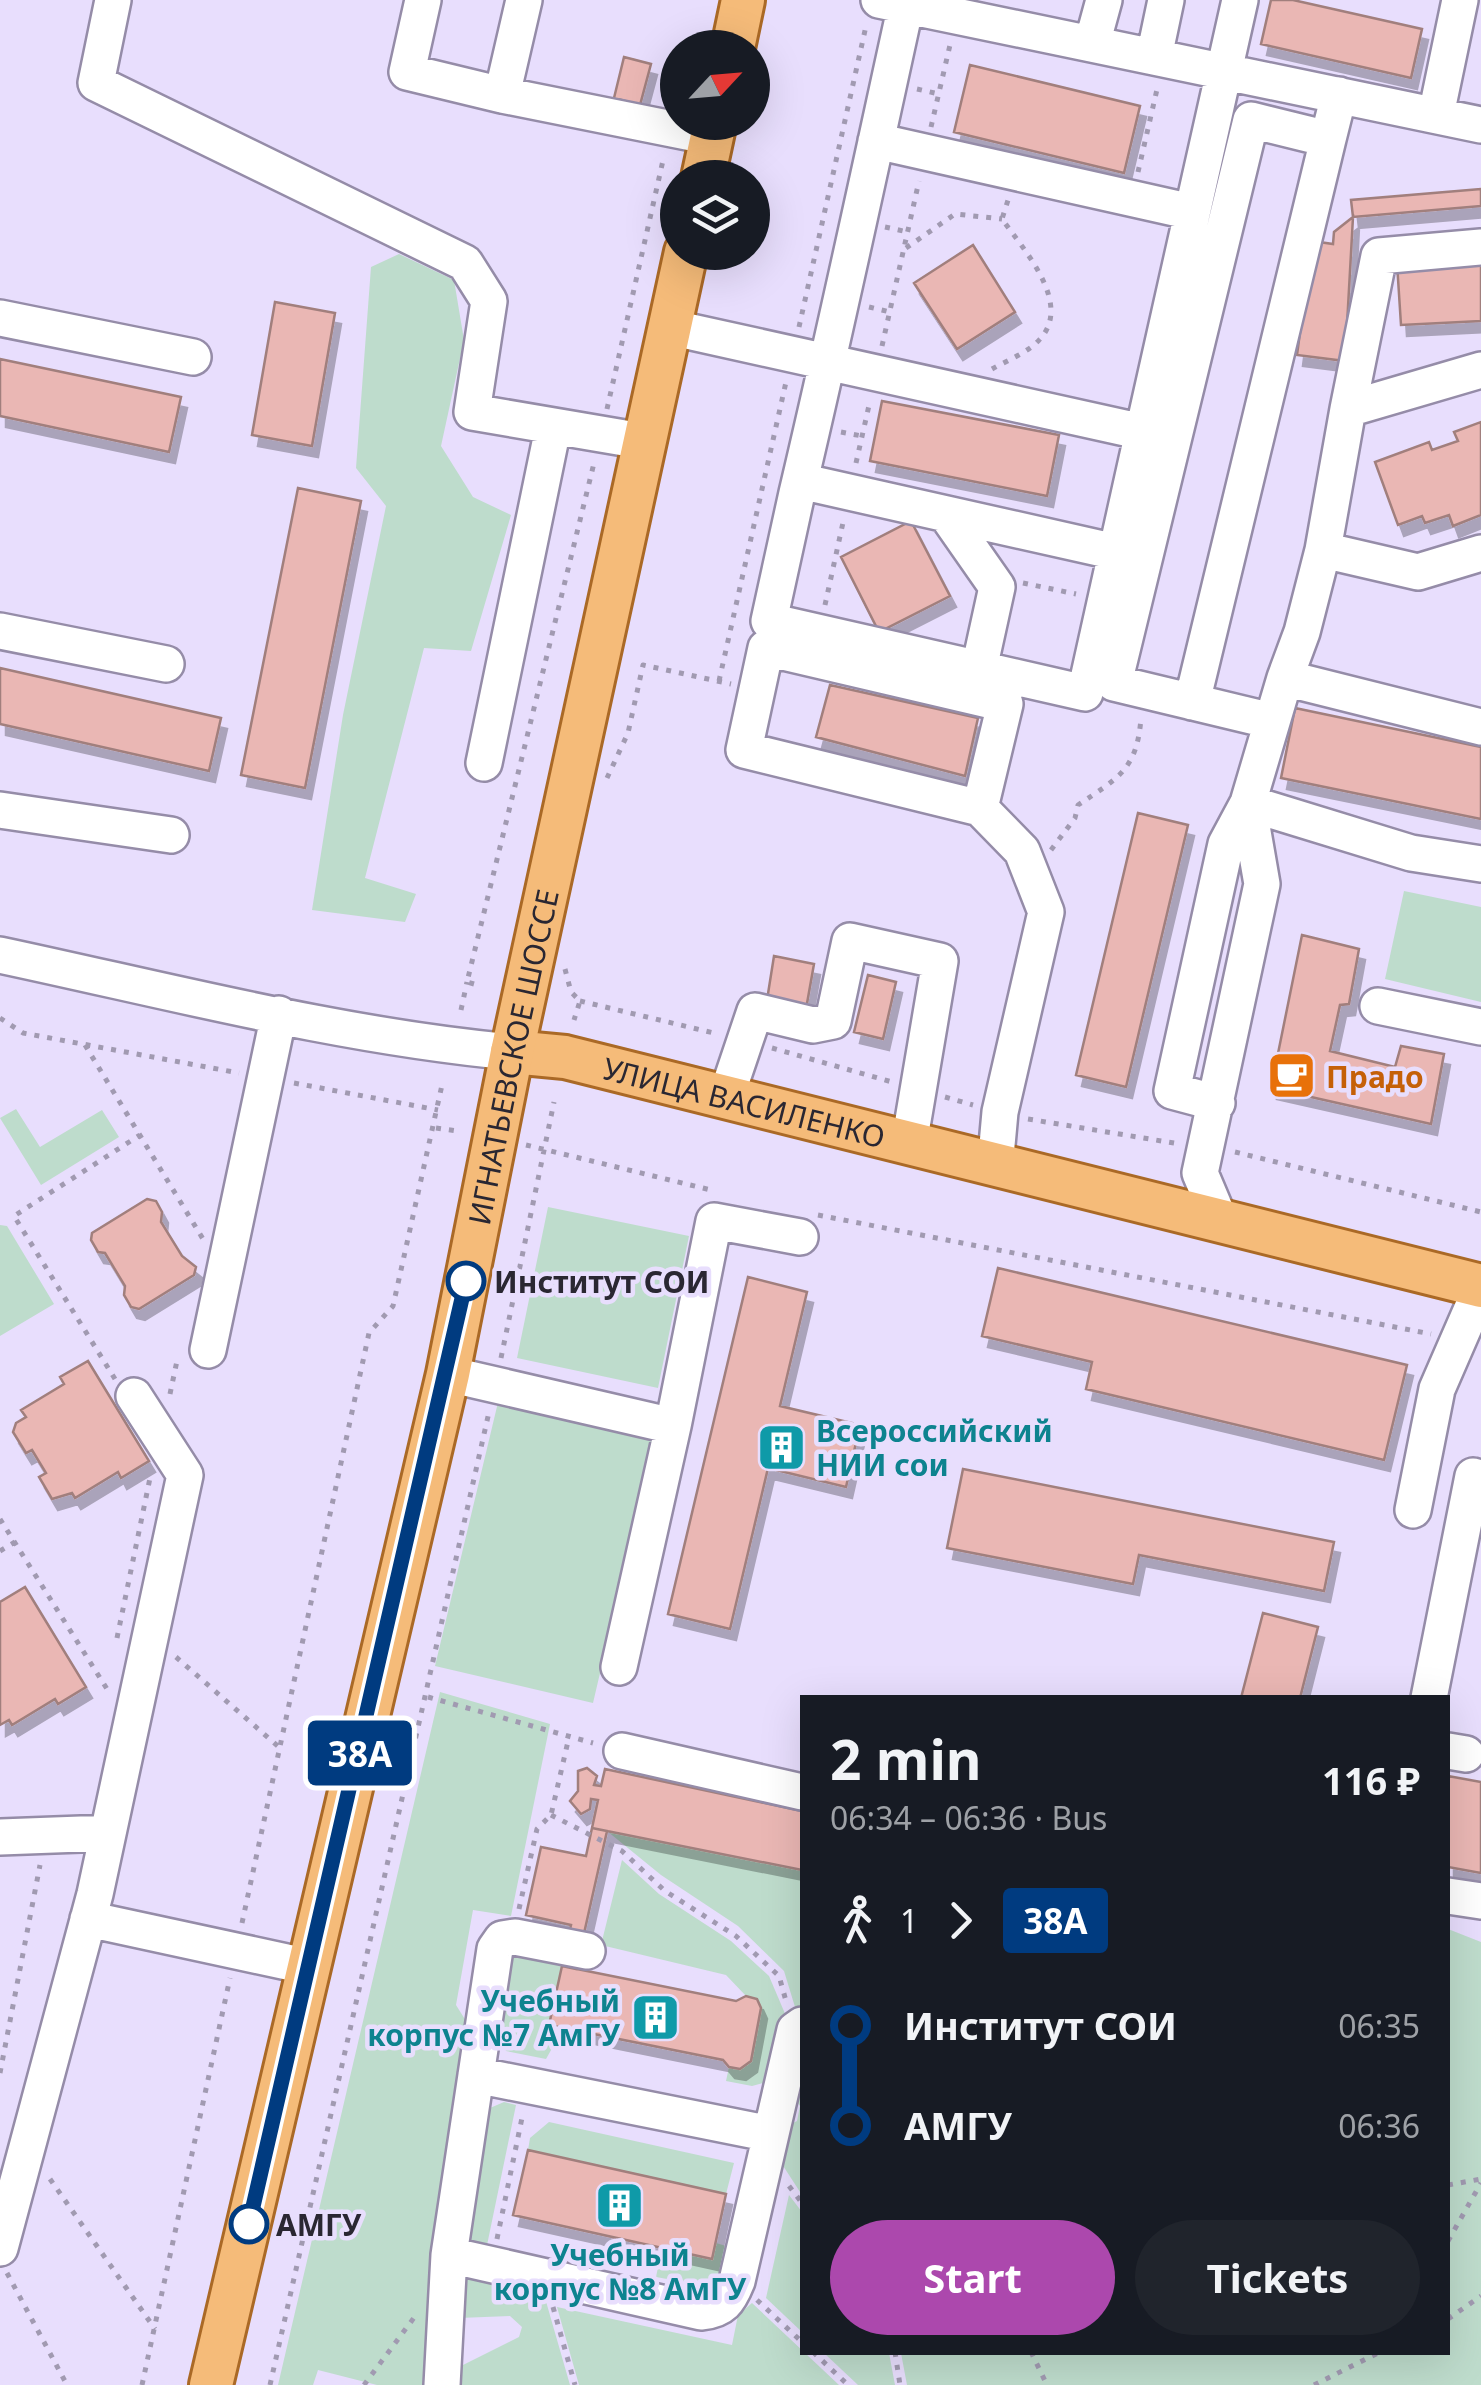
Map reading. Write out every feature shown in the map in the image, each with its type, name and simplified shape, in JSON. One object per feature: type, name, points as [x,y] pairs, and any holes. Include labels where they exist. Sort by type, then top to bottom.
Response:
[{"type":"main road","points":[[736,30],[744,0]]},
{"type":"main road","name":"ИГНАТЬЕВСКОЕ ШОССЕ","points":[[211,2385],[448,1374],[512,1052],[622,438],[668,326],[682,270]]},
{"type":"main road","name":"УЛИЦА ВАСИЛЕНКО","points":[[512,1052],[565,1057],[725,1100],[1219,1218],[1481,1287]]},
{"type":"street","points":[[113,0],[96,83],[464,263],[489,302],[472,412],[622,438]]},
{"type":"street","points":[[423,0],[407,72],[660,128]]},
{"type":"street","points":[[502,95],[524,0]]},
{"type":"street","points":[[1092,44],[1104,0]]},
{"type":"street","points":[[1159,58],[1166,0]]},
{"type":"street","points":[[1240,0],[1224,71],[1192,212],[1116,552],[1106,601],[1085,692],[768,621],[876,141],[898,2],[956,16],[1224,71],[1436,115],[1481,126]]},
{"type":"street","points":[[1436,115],[1460,0]]},
{"type":"street","points":[[1192,702],[1339,95]]},
{"type":"street","points":[[1272,721],[1114,682],[1251,120],[1328,139]]},
{"type":"street","points":[[876,141],[1192,212]]},
{"type":"street","points":[[1217,1103],[1172,1091],[1226,844],[1248,803],[1302,632],[1323,550],[1379,256],[1481,247]]},
{"type":"street","points":[[0,318],[192,357]]},
{"type":"street","points":[[668,326],[1143,432]]},
{"type":"street","points":[[1348,409],[1481,370]]},
{"type":"street","points":[[484,763],[553,428]]},
{"type":"street","points":[[800,481],[1116,552]]},
{"type":"street","points":[[946,514],[997,587],[979,668]]},
{"type":"street","points":[[1323,550],[1418,572],[1481,553]]},
{"type":"street","points":[[0,631],[166,664]]},
{"type":"street","points":[[980,808],[1006,704],[766,648],[744,750],[980,808],[1022,851],[1046,912],[1000,1112],[996,1166]]},
{"type":"street","points":[[1285,678],[1481,727]]},
{"type":"street","points":[[1248,803],[1411,853],[1481,864]]},
{"type":"street","points":[[1219,1218],[1200,1173],[1262,884],[1248,803]]},
{"type":"street","points":[[0,810],[171,835]]},
{"type":"street","points":[[725,1100],[755,1012],[813,1025],[833,1022],[850,941],[940,960],[908,1144]]},
{"type":"street","name":"УЛИЦА ВАСИЛЕНКО","points":[[0,957],[452,1046],[512,1052]]},
{"type":"street","points":[[1378,1006],[1481,1026]]},
{"type":"street","points":[[195,1344],[280,1014]]},
{"type":"street","points":[[619,1668],[714,1220],[804,1225]]},
{"type":"street","points":[[1413,1510],[1437,1389],[1481,1287]]},
{"type":"street","points":[[448,1374],[672,1426]]},
{"type":"street","points":[[0,2248],[88,1919],[185,1475],[125,1388]]},
{"type":"street","points":[[1430,1695],[1474,1476],[1481,1478]]},
{"type":"street","points":[[622,1751],[800,1792]]},
{"type":"street","points":[[0,1836],[108,1834]]},
{"type":"street","points":[[1450,1896],[1481,1902]]},
{"type":"street","points":[[88,1919],[310,1966]]},
{"type":"street","points":[[442,2385],[448,2264],[495,1950],[502,1940],[515,1937],[586,1951]]},
{"type":"street","points":[[448,2264],[492,2263],[701,2312],[718,2311],[730,2299],[737,2280],[799,2028]]},
{"type":"street","points":[[476,2075],[771,2134]]},
{"type":"path","points":[[818,632],[956,16]]},
{"type":"path","points":[[1132,199],[1159,58]]},
{"type":"path","points":[[461,1010],[622,438],[668,140]]},
{"type":"path","points":[[956,390],[1037,344],[1050,320],[1050,295],[1002,219],[1016,173]]},
{"type":"path","points":[[904,250],[955,214],[1002,219]]},
{"type":"path","points":[[989,576],[1106,601]]},
{"type":"path","points":[[601,791],[628,733],[643,665],[757,690]]},
{"type":"path","points":[[1028,866],[1053,848],[1075,818],[1078,804],[1123,774],[1139,748],[1141,717],[1114,682]]},
{"type":"path","points":[[568,952],[565,970],[571,992],[580,1000],[574,1020]]},
{"type":"path","points":[[560,992],[571,992]]},
{"type":"path","points":[[0,1018],[23,1033],[438,1110]]},
{"type":"path","points":[[85,1045],[205,1242]]},
{"type":"path","points":[[142,2385],[370,1333],[393,1306],[417,1189],[436,1128],[442,1084]]},
{"type":"path","points":[[270,2385],[428,1697],[554,1102]]},
{"type":"path","points":[[436,1128],[457,1132]]},
{"type":"path","points":[[125,1388],[14,1216],[140,1135]]},
{"type":"path","points":[[524,1144],[733,1196]]},
{"type":"path","points":[[804,1225],[1458,1340]]},
{"type":"path","points":[[114,1650],[160,1436],[195,1344]]},
{"type":"path","points":[[0,1518],[107,1686]]},
{"type":"path","points":[[0,1551],[15,1542]]},
{"type":"path","points":[[151,1635],[280,1748]]},
{"type":"path","points":[[104,1704],[111,1668]]},
{"type":"path","points":[[428,1697],[622,1751]]},
{"type":"path","points":[[515,1937],[537,1829],[551,1815],[569,1737]]},
{"type":"path","points":[[551,1815],[622,1851],[665,1891],[736,1936],[778,1976],[799,2028]]},
{"type":"path","points":[[0,2073],[46,1835]]},
{"type":"path","points":[[492,2263],[529,2086]]},
{"type":"path","points":[[27,2147],[154,2328]]},
{"type":"path","points":[[1450,2185],[1481,2181]]},
{"type":"path","points":[[1450,2237],[1481,2181]]},
{"type":"path","points":[[0,2261],[67,2385]]},
{"type":"path","points":[[364,2385],[448,2264]]},
{"type":"path","points":[[543,2275],[575,2385]]},
{"type":"path","points":[[737,2280],[800,2340]]},
{"type":"path","points":[[1450,2318],[1481,2296]]},
{"type":"path","points":[[816,2355],[848,2385]]},
{"type":"path","points":[[895,2355],[900,2385]]},
{"type":"path","points":[[1032,2355],[1047,2385]]},
{"type":"path","points":[[1314,2385],[1373,2355]]},
{"type":"green space","points":[[399,254],[454,280],[464,340],[441,446],[473,497],[511,515],[471,651],[424,648],[365,878],[416,894],[405,922],[312,910],[343,715],[386,506],[356,468],[371,267]]},
{"type":"green space","points":[[1404,891],[1481,907],[1481,1002],[1385,979]]},
{"type":"green space","points":[[16,1109],[40,1147],[102,1110],[119,1137],[41,1185],[0,1118]]},
{"type":"green space","points":[[548,1207],[689,1236],[658,1388],[517,1358]]},
{"type":"green space","points":[[0,1225],[7,1226],[54,1304],[0,1336]]},
{"type":"green space","points":[[500,1394],[656,1434],[593,1703],[435,1666]]},
{"type":"green space","points":[[440,1692],[550,1724],[511,1916],[473,1910],[456,2005],[471,2029],[434,2229],[435,2379],[430,2385],[377,2385],[318,2370],[313,2385],[278,2385]]},
{"type":"green space","points":[[607,1831],[800,1870],[800,2008],[795,2007],[784,1971],[738,1926],[661,1875]]},
{"type":"green space","points":[[622,1860],[659,1894],[731,1941],[769,1976],[786,2016],[767,2082],[752,2086],[726,2081],[729,2067],[740,2069],[751,2061],[761,2009],[757,1999],[746,1996],[726,1975],[601,1945]]},
{"type":"green space","points":[[1450,1930],[1481,1942],[1481,2385],[907,2385],[901,2355],[1450,2355]]},
{"type":"green space","points":[[516,1953],[565,1954],[549,2025],[555,2043],[546,2059],[506,2051],[497,2036],[508,1962]]},
{"type":"green space","points":[[800,2062],[800,2106],[793,2096]]},
{"type":"green space","points":[[504,2102],[516,2105],[486,2250],[468,2241],[483,2111]]},
{"type":"green space","points":[[800,2106],[800,2192],[778,2158],[789,2125],[797,2121]]},
{"type":"green space","points":[[549,2122],[734,2163],[726,2194],[528,2150],[530,2138]]},
{"type":"green space","points":[[789,2195],[800,2209],[800,2330],[766,2298]]},
{"type":"green space","points":[[716,2243],[726,2246],[719,2276],[711,2287],[656,2277],[662,2248],[712,2259]]},
{"type":"green space","points":[[462,2271],[541,2284],[570,2385],[460,2385],[459,2367],[519,2337],[522,2327],[510,2316],[459,2318]]},
{"type":"green space","points":[[752,2303],[800,2348],[800,2355],[807,2355],[839,2385],[579,2385],[557,2307],[732,2345],[738,2315]]},
{"type":"green space","points":[[826,2355],[889,2355],[895,2385],[858,2385]]},
{"type":"building","points":[[1271,0],[1293,0],[1422,29],[1411,78],[1261,44]]},
{"type":"building","points":[[624,57],[651,64],[640,105],[614,98]]},
{"type":"building","points":[[970,65],[1140,106],[1124,173],[954,132]]},
{"type":"building","points":[[1481,189],[1481,206],[1353,217],[1351,200]]},
{"type":"building","points":[[1353,217],[1345,361],[1297,355],[1312,241],[1333,244],[1334,232]]},
{"type":"building","points":[[973,245],[1015,312],[957,349],[914,283]]},
{"type":"building","points":[[1481,259],[1481,321],[1401,325],[1397,263]]},
{"type":"building","points":[[275,302],[335,313],[312,446],[252,435]]},
{"type":"building","points":[[0,359],[181,397],[169,452],[0,416]]},
{"type":"building","points":[[882,401],[1059,435],[1047,496],[870,461]]},
{"type":"building","points":[[1481,422],[1481,515],[1453,526],[1449,515],[1425,523],[1422,516],[1398,525],[1375,462],[1429,442],[1432,450],[1458,441],[1454,432]]},
{"type":"building","points":[[298,488],[361,501],[305,788],[241,775]]},
{"type":"building","points":[[911,521],[950,596],[879,632],[841,557]]},
{"type":"building","points":[[0,668],[221,718],[209,771],[0,724]]},
{"type":"building","points":[[830,685],[978,718],[965,776],[816,737]]},
{"type":"building","points":[[1295,708],[1481,747],[1481,819],[1281,778]]},
{"type":"building","points":[[1138,813],[1188,825],[1126,1087],[1076,1075]]},
{"type":"building","points":[[1302,935],[1359,949],[1349,1004],[1340,1005],[1330,1051],[1395,1067],[1401,1046],[1444,1054],[1431,1124],[1271,1088]]},
{"type":"building","points":[[774,956],[814,964],[806,1009],[767,1000]]},
{"type":"building","points":[[868,975],[896,982],[883,1039],[854,1032]]},
{"type":"building","points":[[147,1199],[156,1201],[162,1212],[161,1222],[182,1256],[196,1267],[194,1275],[139,1309],[131,1307],[124,1295],[125,1286],[105,1253],[98,1252],[91,1240],[92,1233]]},
{"type":"building","points":[[998,1268],[1407,1365],[1384,1460],[1086,1389],[1092,1362],[982,1336]]},
{"type":"building","name":"Всероссийский НИИ сои","points":[[748,1277],[807,1292],[780,1406],[860,1425],[846,1487],[768,1468],[730,1629],[668,1614]]},
{"type":"building","points":[[88,1361],[149,1461],[121,1478],[118,1472],[75,1498],[72,1493],[52,1499],[39,1477],[46,1473],[32,1450],[26,1453],[13,1432],[16,1423],[26,1417],[21,1410],[64,1384],[60,1377]]},
{"type":"building","points":[[963,1469],[1334,1542],[1324,1591],[1139,1555],[1133,1584],[947,1548]]},
{"type":"building","points":[[25,1587],[86,1687],[58,1704],[55,1699],[12,1725],[9,1720],[0,1725],[0,1602]]},
{"type":"building","points":[[1263,1613],[1318,1627],[1301,1695],[1242,1695]]},
{"type":"building","points":[[587,1768],[597,1776],[594,1785],[601,1786],[605,1769],[800,1811],[800,1870],[592,1828],[598,1800],[591,1799],[590,1809],[581,1814],[570,1801],[578,1791],[578,1771]]},
{"type":"building","points":[[1450,1776],[1481,1782],[1481,1873],[1450,1867]]},
{"type":"building","points":[[592,1828],[607,1831],[576,1969],[562,1966],[571,1925],[526,1915],[541,1847],[586,1856]]},
{"type":"building","name":"Учебный корпус №7 АмГУ","points":[[562,1966],[736,2001],[746,1996],[757,1999],[761,2008],[751,2061],[740,2069],[729,2067],[723,2060],[549,2025]]},
{"type":"building","name":"Учебный корпус №8 АмГУ","points":[[528,2150],[726,2194],[712,2259],[513,2215]]},
{"type":"bus line","name":"38А","points":[[249,2224],[440,1411],[466,1281]]},
{"type":"place","name":"Прадо","points":[[1291,1076]]},
{"type":"place","name":"Институт СОИ","points":[[466,1281]]},
{"type":"place","name":"Всероссийский НИИ сои","points":[[781,1447]]},
{"type":"place","name":"Учебный корпус №7 АмГУ","points":[[655,2017]]},
{"type":"place","name":"Учебный корпус №8 АмГУ","points":[[620,2205]]},
{"type":"place","name":"АМГУ","points":[[249,2224]]}]
